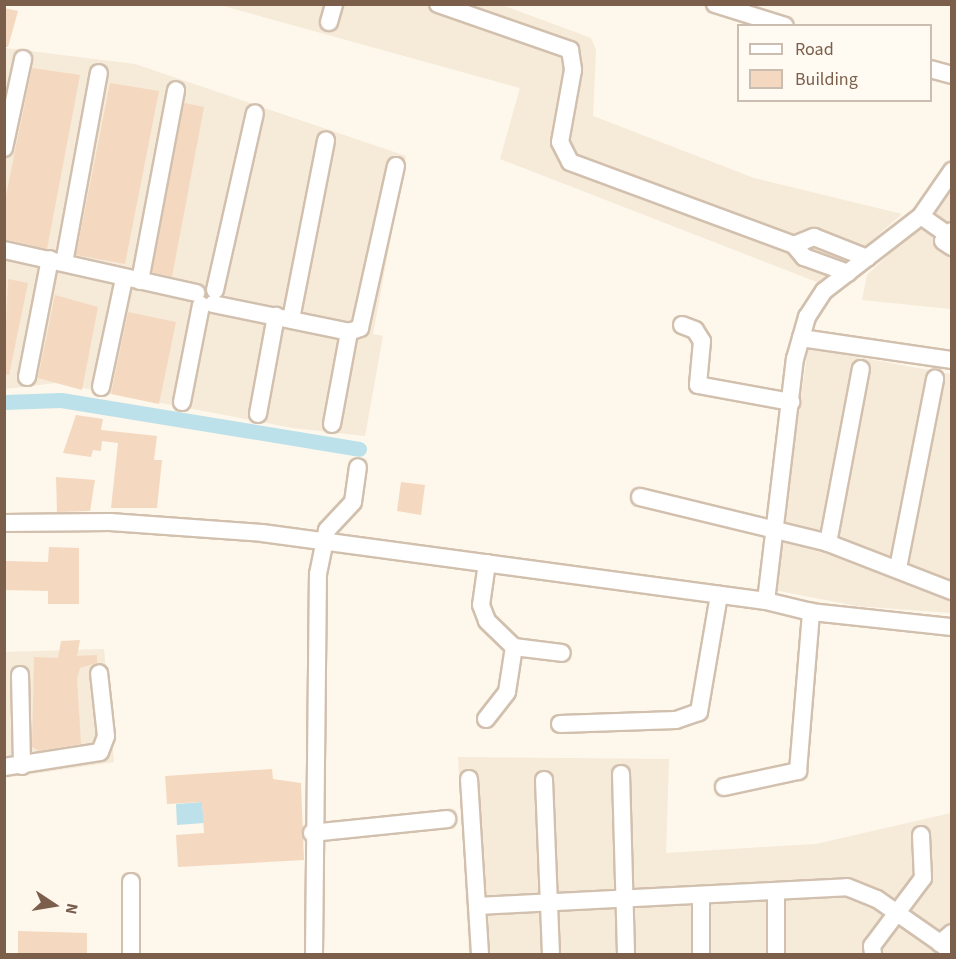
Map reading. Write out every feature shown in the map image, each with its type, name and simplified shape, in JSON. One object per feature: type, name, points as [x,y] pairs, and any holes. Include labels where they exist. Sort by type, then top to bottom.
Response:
[{"type":"street","points":[[329,22],[334,4]]},
{"type":"street","points":[[438,4],[570,50],[573,70],[560,142],[570,162],[794,245],[804,257],[848,273]]},
{"type":"street","points":[[715,4],[779,24]]},
{"type":"street","points":[[4,148],[23,58]]},
{"type":"street","points":[[932,70],[951,75]]},
{"type":"street","points":[[27,377],[57,261],[99,73]]},
{"type":"street","points":[[101,387],[132,280],[176,90]]},
{"type":"street","points":[[182,402],[206,298],[255,113]]},
{"type":"street","points":[[258,414],[326,140]]},
{"type":"street","points":[[332,424],[349,332],[364,320],[396,166]]},
{"type":"street","points":[[766,601],[791,402],[801,338],[807,317],[824,291],[921,216],[951,171]]},
{"type":"street","points":[[921,216],[949,237]]},
{"type":"street","points":[[794,245],[814,237],[867,258]]},
{"type":"street","points":[[4,250],[349,332]]},
{"type":"street","points":[[682,325],[695,330],[702,342],[698,385],[791,402]]},
{"type":"street","points":[[801,338],[951,360]]},
{"type":"street","points":[[828,543],[861,369]]},
{"type":"street","points":[[898,568],[935,380]]},
{"type":"street","points":[[314,954],[312,833],[316,604],[323,541],[332,525],[349,512],[358,466]]},
{"type":"street","points":[[640,497],[776,528],[828,543],[898,568],[951,591]]},
{"type":"street","points":[[4,523],[200,526],[766,601],[811,612],[951,627]]},
{"type":"street","points":[[487,563],[482,613],[514,647],[562,653]]},
{"type":"street","points":[[560,724],[676,720],[699,712],[718,595]]},
{"type":"street","points":[[724,787],[798,771],[811,612]]},
{"type":"street","points":[[486,719],[507,692],[514,647]]},
{"type":"street","points":[[4,767],[100,752],[106,736],[99,673]]},
{"type":"street","points":[[20,675],[22,766]]},
{"type":"street","points":[[621,774],[626,954]]},
{"type":"street","points":[[469,779],[480,954]]},
{"type":"street","points":[[543,780],[551,954]]},
{"type":"street","points":[[312,833],[447,819]]},
{"type":"street","points":[[873,954],[872,946],[923,878],[921,835]]},
{"type":"street","points":[[131,954],[132,882]]},
{"type":"street","points":[[477,906],[847,887],[896,914],[946,946]]},
{"type":"street","points":[[776,891],[776,954]]},
{"type":"street","points":[[701,896],[701,954]]},
{"type":"shaded area","points":[[220,5],[502,5],[591,38],[596,50],[593,116],[754,178],[902,214],[822,284],[500,159],[520,88]]},
{"type":"shaded area","points":[[5,48],[135,64],[406,156],[373,334],[383,336],[365,436],[293,428],[56,383],[5,389]]},
{"type":"shaded area","points":[[951,180],[951,309],[862,300],[867,275],[939,207]]},
{"type":"shaded area","points":[[808,348],[951,374],[951,613],[856,606],[774,590]]},
{"type":"shaded area","points":[[104,649],[114,762],[5,778],[5,652]]},
{"type":"shaded area","points":[[458,757],[669,759],[666,853],[816,844],[951,813],[951,954],[469,954]]},
{"type":"water","points":[[202,802],[204,823],[177,825],[176,804]]},
{"type":"building","points":[[4,8],[18,11],[8,47],[4,47]]},
{"type":"building","points":[[32,68],[80,75],[47,249],[4,239],[4,205]]},
{"type":"building","points":[[110,83],[159,91],[125,264],[76,255]]},
{"type":"building","points":[[184,103],[204,107],[172,277],[152,272]]},
{"type":"building","points":[[8,279],[28,283],[9,375],[4,374]]},
{"type":"building","points":[[55,295],[98,307],[82,390],[38,378]]},
{"type":"building","points":[[128,312],[176,322],[159,404],[111,394]]},
{"type":"building","points":[[76,415],[103,419],[101,430],[157,436],[154,460],[162,460],[157,508],[111,508],[118,443],[102,441],[101,451],[93,450],[91,457],[63,453]]},
{"type":"building","points":[[56,477],[95,480],[90,511],[57,512]]},
{"type":"building","points":[[401,482],[425,485],[421,515],[397,511]]},
{"type":"building","points":[[49,547],[79,548],[79,604],[48,604],[48,591],[5,590],[5,561],[48,562]]},
{"type":"building","points":[[80,640],[77,656],[97,655],[97,663],[80,668],[77,679],[81,744],[39,751],[32,747],[34,657],[58,658],[61,641]]},
{"type":"building","points":[[272,769],[273,779],[301,783],[304,860],[178,867],[176,835],[204,833],[202,802],[167,804],[165,776]]},
{"type":"building","points":[[18,931],[87,933],[87,954],[18,954]]},
{"type":"waterway","points":[[4,402],[61,400],[359,449]]}]
